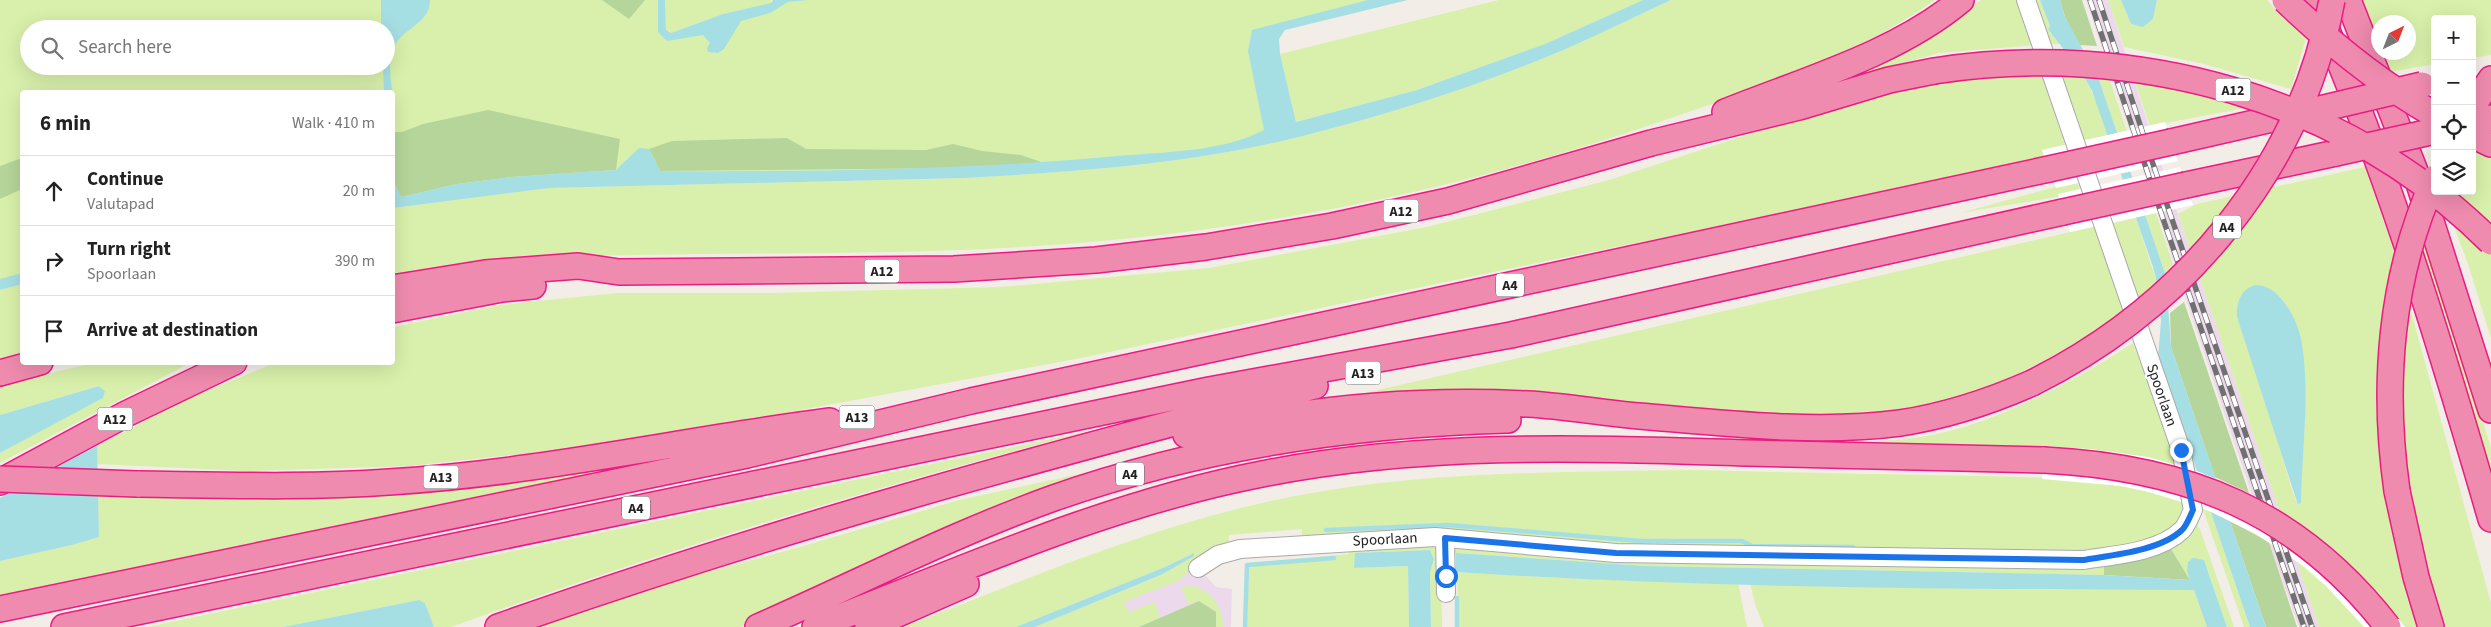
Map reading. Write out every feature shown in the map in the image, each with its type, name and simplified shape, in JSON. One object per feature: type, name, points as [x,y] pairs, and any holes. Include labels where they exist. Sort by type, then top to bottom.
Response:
[{"type":"highway","name":"A12","points":[[1651,143],[1860,58],[1924,26],[1961,0]]},
{"type":"highway","points":[[2285,0],[2358,64],[2431,112]]},
{"type":"highway","points":[[2314,0],[2349,84],[2396,211],[2445,361],[2491,519]]},
{"type":"highway","name":"A4","points":[[1037,461],[1284,417],[1358,407],[1429,403],[1528,404],[1639,416],[1805,427],[1876,425],[1952,412],[2000,397],[2032,384],[2101,344],[2140,316],[2197,263],[2229,226],[2259,182],[2290,127],[2313,72],[2332,0]]},
{"type":"highway","points":[[2348,0],[2415,171],[2491,410]]},
{"type":"highway","name":"A12","points":[[395,288],[484,273],[569,266],[619,272],[944,270],[1044,264],[1172,252],[1304,231],[1440,202],[1552,173],[1651,143],[1799,107],[1889,80],[1934,71],[2010,62],[2086,63],[2158,71],[2246,94],[2316,122],[2368,149],[2442,200],[2491,242]]},
{"type":"highway","points":[[2476,73],[2491,70]]},
{"type":"highway","points":[[2473,105],[2491,79]]},
{"type":"highway","name":"A4","points":[[0,609],[747,455],[971,401],[2048,169],[2428,84]]},
{"type":"highway","points":[[2476,121],[2491,118]]},
{"type":"highway","name":"A4","points":[[64,627],[1209,390],[1512,335],[2431,132]]},
{"type":"highway","points":[[2476,137],[2491,144]]},
{"type":"highway","points":[[2431,188],[2420,214],[2406,262],[2392,339],[2390,414],[2397,491],[2412,561],[2431,627]]},
{"type":"highway","name":"A12","points":[[395,309],[502,289],[582,282],[619,272]]},
{"type":"highway","name":"A13","points":[[498,627],[735,548],[1037,461],[1193,417],[1512,335]]},
{"type":"highway","points":[[0,373],[29,365]]},
{"type":"highway","name":"A12","points":[[0,481],[126,414],[228,365]]},
{"type":"highway","name":"A13","points":[[0,481],[287,485],[389,482],[499,471],[621,454],[742,432],[971,401]]},
{"type":"highway","name":"A4","points":[[758,627],[913,556],[1020,511],[1114,479],[1187,459],[1295,437],[1382,426],[1428,422],[1639,416]]},
{"type":"highway","name":"A4","points":[[815,627],[1081,524],[1152,501],[1262,474],[1374,456],[1436,451],[1568,448],[2044,460],[2110,465],[2170,477],[2211,491],[2249,508],[2281,527],[2314,552],[2357,590],[2388,627]]},
{"type":"highway","points":[[868,627],[952,592],[1081,524]]},
{"type":"street","name":"Spoorlaan","points":[[1198,568],[1218,554],[1240,549],[1424,537],[1616,553],[2083,560],[2125,553],[2159,543],[2182,529],[2193,510],[2181,450],[2026,0]]},
{"type":"street","points":[[1445,538],[1446,593]]},
{"type":"shaded area","points":[[2086,0],[2108,0],[2170,191],[2319,627],[2299,627],[2237,451]]},
{"type":"shaded area","points":[[1194,563],[1216,587],[1232,589],[1231,627],[1052,627]]},
{"type":"green space","points":[[0,0],[662,0],[662,31],[672,38],[790,0],[1395,0],[1278,30],[1281,137],[1241,146],[1009,170],[636,177],[395,203],[395,90],[20,90],[20,280],[0,285]]},
{"type":"green space","points":[[602,0],[645,0],[629,19]]},
{"type":"green space","points":[[665,0],[771,0],[771,3],[723,14],[671,33],[666,30]]},
{"type":"green space","points":[[1499,0],[1643,0],[1545,44],[1417,90],[1296,122],[1280,54]]},
{"type":"green space","points":[[1671,0],[1935,0],[1903,21],[1837,56],[1731,98],[1584,147],[1507,169],[1352,205],[1195,231],[1036,246],[887,252],[548,257],[487,262],[395,278],[395,208],[550,188],[965,178],[1091,170],[1175,160],[1258,146],[1333,128],[1469,86],[1568,48]]},
{"type":"green space","points":[[1981,0],[2020,0],[2037,45],[1939,53],[1860,75],[1831,86],[1830,84],[1871,67],[1908,48],[1963,14]]},
{"type":"green space","points":[[2033,0],[2040,0],[2050,26],[2048,29],[2060,44],[2048,44]]},
{"type":"green space","points":[[2060,0],[2082,0],[2097,46],[2079,45],[2065,17]]},
{"type":"green space","points":[[2108,0],[2121,0],[2131,24],[2153,19],[2157,0],[2267,0],[2284,19],[2306,38],[2291,89],[2204,64],[2124,47]]},
{"type":"green space","points":[[2363,0],[2491,0],[2491,55],[2476,57],[2476,15],[2431,15],[2431,65],[2390,72],[2386,60],[2416,60],[2416,15],[2371,15],[2371,22]]},
{"type":"green space","points":[[2041,74],[2069,157],[1566,257],[1076,359],[763,417],[578,448],[409,466],[246,471],[97,464],[97,446],[194,396],[270,365],[395,365],[395,327],[499,305],[618,293],[773,293],[1001,287],[1209,268],[1427,227],[1609,180],[1774,126],[1910,88],[1956,80]]},
{"type":"green space","points":[[2060,74],[2083,75],[2096,101],[2108,136],[2083,140]]},
{"type":"green space","points":[[2098,77],[2109,78],[2127,131],[2117,133]]},
{"type":"green space","points":[[2135,82],[2175,88],[2245,108],[2150,126]]},
{"type":"green space","points":[[488,110],[620,139],[616,170],[511,177],[457,184],[401,197],[395,185],[395,132],[402,132],[423,124]]},
{"type":"green space","points":[[2491,137],[2491,338],[2468,264],[2442,195],[2476,195],[2476,142]]},
{"type":"green space","points":[[787,138],[806,149],[926,150],[953,144],[982,151],[1021,155],[1044,163],[961,168],[660,171],[649,149],[672,141]]},
{"type":"green space","points":[[20,159],[20,190],[0,199],[0,166]]},
{"type":"green space","points":[[2365,167],[2396,257],[2491,603],[2491,627],[2319,627],[2178,214],[2197,204]],"holes":[[[2252,286],[2277,294],[2290,310],[2298,334],[2303,362],[2305,394],[2305,426],[2298,505],[2237,317],[2237,308],[2242,295]]]},
{"type":"green space","points":[[2077,181],[2081,193],[1960,213]]},
{"type":"green space","points":[[2156,213],[2174,268],[2166,276],[2145,215]]},
{"type":"green space","points":[[2136,218],[2157,283],[2133,304],[2109,224]]},
{"type":"green space","points":[[2097,226],[2124,313],[2069,347],[2011,377],[1951,399],[1919,407],[1878,414],[1814,417],[1299,408]]},
{"type":"green space","points":[[2424,229],[2491,448],[2491,498],[2417,250]]},
{"type":"green space","points":[[20,285],[20,356],[0,361],[0,290]]},
{"type":"green space","points":[[2184,302],[2249,493],[2215,477],[2171,347],[2170,313]]},
{"type":"green space","points":[[2133,343],[2179,465],[1867,446],[1868,442],[1932,435],[1983,421],[2062,385]]},
{"type":"green space","points":[[85,365],[186,365],[0,463],[0,453],[102,398],[105,391],[99,386],[0,415],[0,385]]},
{"type":"green space","points":[[1090,431],[848,498],[689,546],[451,627],[434,627],[425,603],[419,600],[283,627],[147,627]]},
{"type":"green space","points":[[708,451],[0,597],[0,561],[99,537],[98,492],[135,497],[297,497],[459,489]]},
{"type":"green space","points":[[1694,470],[2060,479],[2124,487],[2187,503],[2177,524],[2168,532],[2156,538],[2128,546],[2072,556],[1302,539],[1302,529],[1229,535],[1229,545],[1203,560],[1178,581],[1124,602],[1129,612],[1155,602],[1160,618],[1139,627],[1035,627],[1162,575],[1194,553],[1165,567],[1016,627],[903,627],[1047,571],[1145,536],[1244,507],[1295,496],[1344,488],[1443,477],[1493,474]]},
{"type":"green space","points":[[1088,472],[1091,481],[977,525],[741,627],[540,627],[666,583],[800,547],[959,500]]},
{"type":"green space","points":[[2203,509],[2211,512],[2250,627],[2244,627]]},
{"type":"green space","points":[[2230,521],[2269,542],[2297,627],[2266,627]]},
{"type":"green space","points":[[2196,525],[2200,529],[2234,627],[2227,627],[2204,560],[2190,580],[2171,549]]},
{"type":"green space","points":[[1435,543],[1441,555],[1442,627],[1431,627],[1430,572],[1434,559],[1430,550],[1355,553],[1355,568],[1408,566],[1409,627],[1247,627],[1249,563],[1348,554],[1352,548]]},
{"type":"green space","points":[[1456,545],[2104,563],[2104,575],[1647,566],[1456,553],[1453,577],[1456,580],[1456,572],[1558,578],[1738,583],[1747,627],[1459,627],[1457,582],[1450,578],[1450,552]]},
{"type":"green space","points":[[2171,549],[2190,580],[2104,575],[2104,563]]},
{"type":"green space","points":[[1750,583],[2043,590],[2194,590],[2207,627],[1764,627],[1756,607]]},
{"type":"green space","points":[[1192,586],[1205,591],[1215,601],[1221,613],[1223,627],[1216,627],[1216,612],[1199,601],[1188,604],[1181,587]]},
{"type":"green space","points":[[1199,601],[1216,612],[1216,627],[1139,627]]},
{"type":"water","points":[[381,0],[430,0],[429,8],[425,15],[402,36],[395,46],[395,20],[381,20]]},
{"type":"water","points":[[658,0],[665,0],[666,30],[671,33],[723,14],[771,3],[773,0],[808,0],[788,2],[770,13],[741,21],[724,49],[718,53],[708,52],[707,48],[710,43],[703,35],[667,41],[658,32]]},
{"type":"water","points":[[1368,0],[1408,0],[1285,30],[1279,39],[1280,54],[1296,122],[1417,90],[1545,44],[1643,0],[1671,0],[1568,48],[1469,86],[1333,128],[1217,154],[1091,170],[965,178],[550,188],[395,208],[395,185],[401,197],[457,184],[511,177],[616,170],[639,148],[649,149],[660,171],[717,171],[946,167],[1060,161],[1212,147],[1230,143],[1264,130],[1248,51],[1252,30]]},
{"type":"water","points":[[2040,0],[2060,0],[2065,17],[2098,77],[2166,276],[2171,347],[2266,627],[2250,627],[2158,357],[2161,321],[2158,287],[2153,267],[2092,91],[2081,72],[2048,29],[2050,26]]},
{"type":"water","points":[[2121,0],[2157,0],[2153,19],[2143,27],[2131,24]]},
{"type":"water","points":[[383,75],[391,75],[392,90],[384,90]]},
{"type":"water","points":[[20,274],[20,285],[0,290],[0,279]]},
{"type":"water","points":[[2256,285],[2273,291],[2281,298],[2293,316],[2302,344],[2305,403],[2301,502],[2298,505],[2237,317],[2240,297],[2247,289]]},
{"type":"water","points":[[99,386],[105,391],[103,398],[0,453],[0,415]]},
{"type":"water","points":[[97,446],[99,537],[0,561],[0,498]]},
{"type":"water","points":[[1430,550],[1434,559],[1430,572],[1431,627],[1409,627],[1408,566],[1354,568],[1355,553]]},
{"type":"water","points":[[1194,553],[1194,556],[1161,575],[1035,627],[1016,627],[1165,567]]},
{"type":"water","points":[[1456,553],[1647,566],[2104,575],[2190,580],[2187,571],[2188,562],[2193,558],[2204,560],[2227,627],[2207,627],[2194,590],[1825,587],[1548,577],[1456,572]]},
{"type":"water","points":[[419,600],[425,603],[434,627],[283,627]]},
{"type":"pier","points":[[2165,122],[2178,161],[2056,188],[2042,150]]},
{"type":"pier","points":[[2180,167],[2193,205],[2070,232],[2058,194]]},
{"type":"pier","points":[[2045,446],[2090,449],[2148,457],[2197,471],[2242,490],[2286,515],[2332,548],[2374,589],[2405,627],[2364,627],[2326,586],[2303,566],[2256,534],[2207,510],[2149,492],[2121,486],[2042,479]]},
{"type":"waterway","points":[[1326,530],[1447,525],[1641,541],[1742,541],[1752,546],[1853,547]]},
{"type":"waterway","points":[[1245,627],[1247,565],[1334,558]]},
{"type":"waterway","points":[[1457,598],[1457,627]]},
{"type":"railway","points":[[2090,0],[2159,207],[2304,627]]},
{"type":"railway","points":[[2099,0],[2152,161],[2312,627]]},
{"type":"route","points":[[1446,576],[1445,538],[1616,553],[2083,560],[2125,553],[2159,543],[2182,529],[2193,510],[2181,450]]}]
